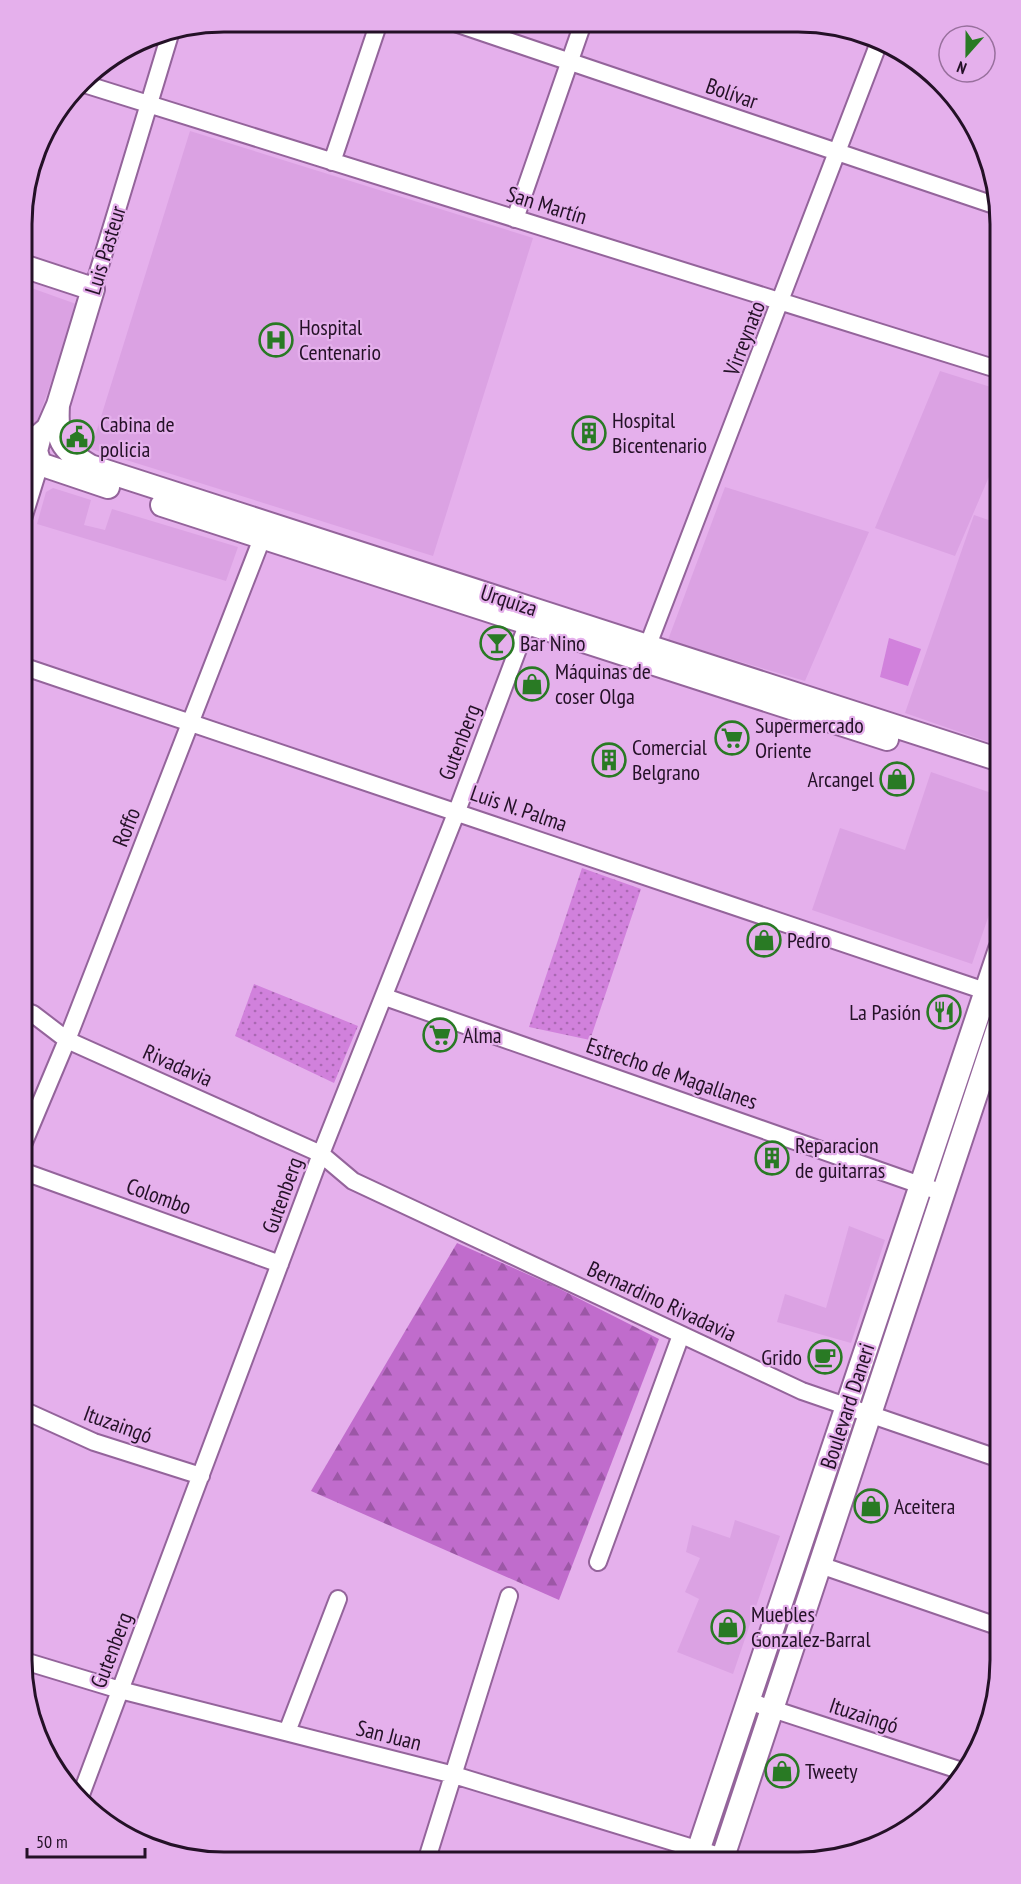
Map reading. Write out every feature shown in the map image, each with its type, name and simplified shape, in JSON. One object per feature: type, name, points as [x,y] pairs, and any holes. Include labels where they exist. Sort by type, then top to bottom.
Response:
[{"type":"main road","points":[[32,269],[93,289]]},
{"type":"main road","name":"Luis Pasteur","points":[[32,459],[40,435],[48,428],[58,405],[93,289]]},
{"type":"main road","name":"Urquiza","points":[[58,405],[57,433],[69,453],[90,466],[265,530]]},
{"type":"main road","name":"Urquiza","points":[[32,461],[265,530],[530,616],[990,771]]},
{"type":"main road","name":"Urquiza","points":[[530,616],[648,645],[990,757]]},
{"type":"main road","name":"Boulevard Daneri","points":[[698,1852],[921,1185],[989,1002]]},
{"type":"main road","name":"Boulevard Daneri","points":[[732,1852],[772,1708],[989,1054]]},
{"type":"main road","points":[[782,1602],[805,1610]]},
{"type":"street","points":[[332,162],[376,32]]},
{"type":"street","name":"Bolívar","points":[[481,32],[988,203]]},
{"type":"street","points":[[514,219],[579,32]]},
{"type":"street","name":"Luis Pasteur","points":[[93,289],[168,40]]},
{"type":"street","name":"Virreynato","points":[[648,645],[782,302],[877,49]]},
{"type":"street","name":"San Martín","points":[[90,86],[990,366]]},
{"type":"street","name":"Roffo","points":[[32,1123],[67,1040],[265,530]]},
{"type":"street","name":"Gutenberg","points":[[83,1790],[321,1154],[385,997],[530,616]]},
{"type":"street","name":"Luis N. Palma","points":[[32,669],[989,992]]},
{"type":"street","name":"Estrecho de Magallanes","points":[[385,997],[943,1193]]},
{"type":"street","name":"Rivadavia","points":[[32,1014],[67,1040],[321,1154]]},
{"type":"street","name":"Bernardino Rivadavia","points":[[321,1154],[353,1181],[802,1391],[989,1455]]},
{"type":"street","name":"Colombo","points":[[32,1175],[280,1264]]},
{"type":"street","points":[[598,1562],[681,1335]]},
{"type":"street","name":"Ituzaingó","points":[[32,1415],[94,1442],[201,1476]]},
{"type":"street","points":[[820,1565],[989,1623]]},
{"type":"street","points":[[429,1852],[508,1596]]},
{"type":"street","points":[[287,1732],[338,1599]]},
{"type":"street","name":"San Juan","points":[[32,1663],[120,1690],[454,1775],[685,1852]]},
{"type":"street","name":"Ituzaingó","points":[[748,1701],[956,1769]]},
{"type":"shaded area","name":"Hospital Centenario","points":[[190,131],[533,238],[433,556],[91,449]]},
{"type":"shaded area","points":[[32,288],[79,305],[32,435]]},
{"type":"shaded area","points":[[940,371],[990,387],[990,475],[955,556],[875,528]]},
{"type":"shaded area","points":[[725,487],[869,532],[805,681],[668,640]]},
{"type":"shaded area","points":[[53,488],[91,500],[84,525],[105,530],[112,509],[238,547],[226,581],[37,524],[46,492]]},
{"type":"shaded area","points":[[974,515],[990,520],[990,742],[905,713]]},
{"type":"shaded area","points":[[889,638],[921,649],[908,686],[880,677]]},
{"type":"shaded area","points":[[931,772],[990,792],[990,913],[972,964],[812,910],[840,828],[905,850]]},
{"type":"shaded area","points":[[582,868],[641,889],[590,1040],[529,1027]]},
{"type":"shaded area","points":[[254,984],[358,1026],[334,1083],[235,1036]]},
{"type":"shaded area","points":[[989,1015],[989,1024],[944,1162],[940,1160]]},
{"type":"shaded area","points":[[923,1207],[927,1208],[866,1389],[862,1387]]},
{"type":"shaded area","points":[[849,1226],[885,1240],[851,1343],[777,1322],[785,1294],[826,1308]]},
{"type":"shaded area","points":[[848,1437],[852,1438],[799,1595],[795,1593]]},
{"type":"shaded area","points":[[735,1520],[780,1536],[733,1674],[677,1652],[699,1599],[685,1592],[700,1558],[686,1552],[692,1525],[730,1538]]},
{"type":"green space","points":[[457,1243],[554,1286],[659,1339],[559,1600],[311,1491]]},
{"type":"place","name":"Hospital Centenario","points":[[276,340]]},
{"type":"place","name":"Hospital Bicentenario","points":[[589,433]]},
{"type":"place","name":"Cabina de policia","points":[[77,437]]},
{"type":"place","name":"Bar Nino","points":[[497,643]]},
{"type":"place","name":"Máquinas de coser Olga","points":[[532,684]]},
{"type":"place","name":"Supermercado Oriente","points":[[732,738]]},
{"type":"place","name":"Comercial Belgrano","points":[[609,760]]},
{"type":"place","name":"Arcangel","points":[[897,779]]},
{"type":"place","name":"Pedro","points":[[764,940]]},
{"type":"place","name":"La Pasión","points":[[944,1012]]},
{"type":"place","name":"Alma","points":[[440,1035]]},
{"type":"place","name":"Reparacion de guitarras","points":[[772,1158]]},
{"type":"place","name":"Grido","points":[[825,1357]]},
{"type":"place","name":"Aceitera","points":[[871,1506]]},
{"type":"place","name":"Muebles Gonzalez-Barral","points":[[728,1627]]},
{"type":"place","name":"Tweety","points":[[782,1771]]}]
